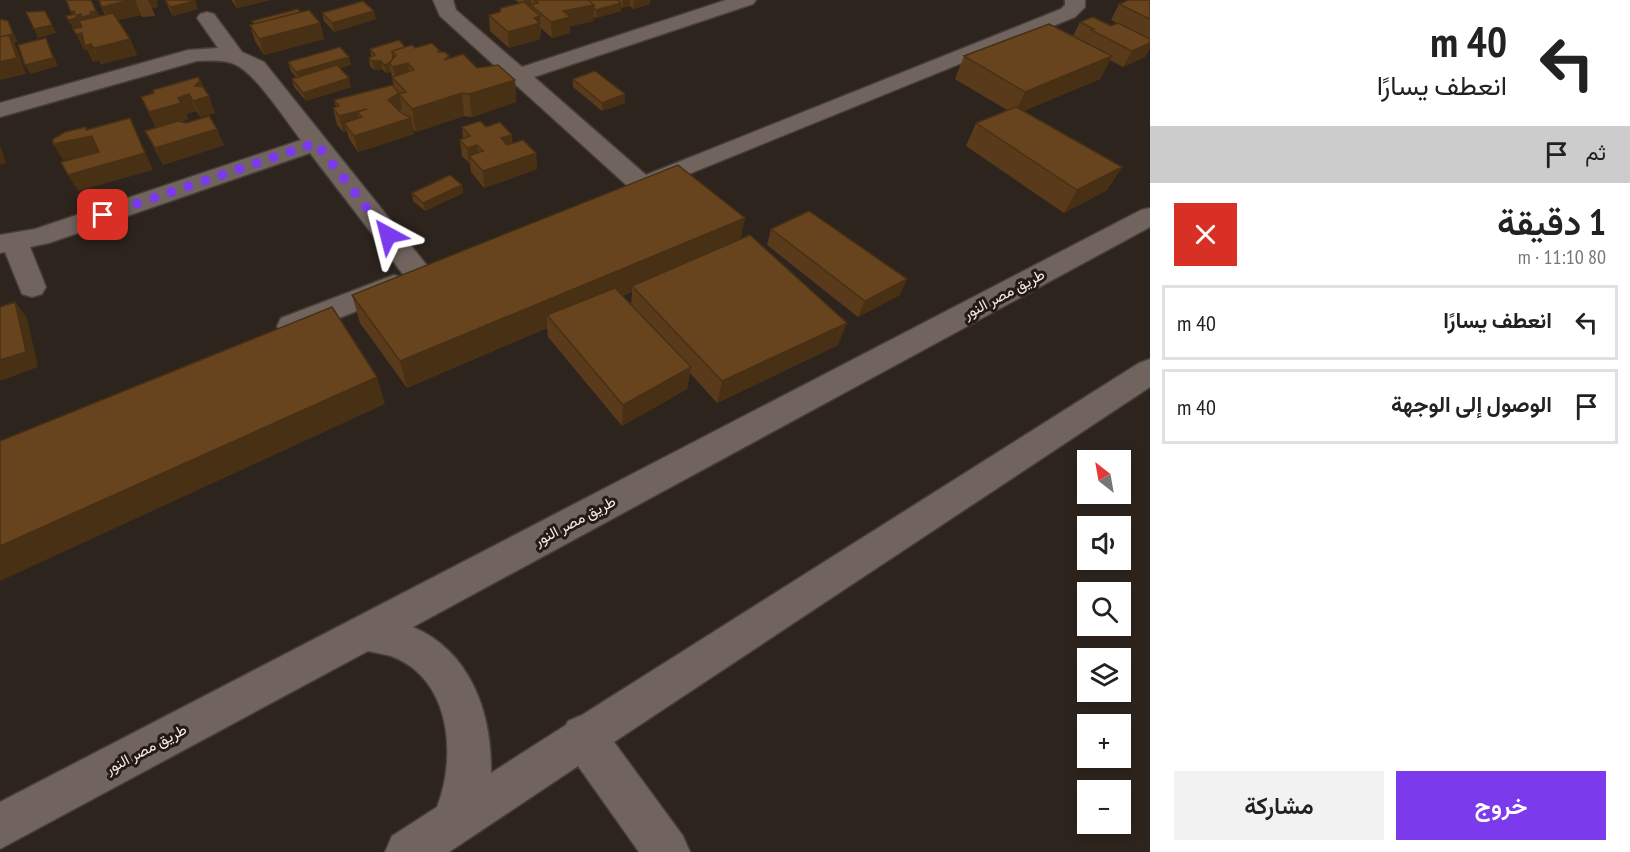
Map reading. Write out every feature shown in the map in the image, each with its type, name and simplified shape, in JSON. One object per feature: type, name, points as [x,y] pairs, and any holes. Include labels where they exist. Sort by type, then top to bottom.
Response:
[{"type":"street","points":[[443,0],[447,12],[518,75],[632,189],[1068,14],[1075,7],[1075,0]]},
{"type":"street","points":[[518,75],[746,0]]},
{"type":"street","points":[[207,18],[234,56]]},
{"type":"street","points":[[0,110],[176,59],[206,54],[234,56],[247,60],[256,67],[316,143],[429,270],[273,334]]},
{"type":"street","points":[[32,287],[8,244],[316,143]]},
{"type":"street","name":"طريق مصر النور","points":[[0,826],[1150,216]]},
{"type":"street","points":[[408,852],[583,736],[1150,371]]},
{"type":"street","points":[[367,632],[403,641],[435,662],[458,693],[469,731],[469,776],[454,823]]},
{"type":"street","points":[[583,736],[667,852]]},
{"type":"building","points":[[66,0],[91,0],[96,11],[90,12],[91,15],[82,17],[81,14],[76,16],[77,18],[68,20],[66,16],[75,14],[74,11],[71,12]]},
{"type":"building","points":[[99,0],[130,0],[102,7]]},
{"type":"building","points":[[165,0],[195,0],[195,1],[170,7]]},
{"type":"building","points":[[534,0],[588,0],[594,5],[563,11],[570,17],[551,22],[531,5],[538,3]]},
{"type":"building","points":[[588,0],[617,0],[621,3],[596,10]]},
{"type":"building","points":[[1129,0],[1150,0],[1150,19],[1119,4]]},
{"type":"building","points":[[363,1],[374,11],[332,23],[322,13]]},
{"type":"building","points":[[524,2],[540,16],[534,18],[540,23],[508,32],[489,15],[500,12],[501,8]]},
{"type":"building","points":[[298,9],[300,12],[254,24],[252,21]]},
{"type":"building","points":[[309,10],[320,23],[259,39],[250,25]]},
{"type":"building","points":[[45,11],[52,25],[34,29],[26,12]]},
{"type":"building","points":[[113,13],[130,39],[94,48],[91,44],[85,46],[82,33],[76,34],[73,29],[82,27],[79,21]]},
{"type":"building","points":[[1093,17],[1111,26],[1118,23],[1150,39],[1150,43],[1132,51],[1080,22]]},
{"type":"building","points":[[0,19],[8,21],[13,34],[0,37]]},
{"type":"building","points":[[1049,24],[1112,56],[1025,92],[964,56]]},
{"type":"building","points":[[9,35],[17,58],[0,62],[0,37]]},
{"type":"building","points":[[46,38],[53,58],[25,65],[18,45]]},
{"type":"building","points":[[399,40],[405,47],[392,51],[393,58],[390,63],[384,65],[381,61],[372,61],[369,58],[375,55],[370,49]]},
{"type":"building","points":[[432,43],[440,51],[437,52],[445,52],[449,56],[444,60],[463,54],[477,68],[498,65],[515,80],[469,94],[462,93],[412,109],[399,94],[406,92],[392,77],[414,70],[408,63],[393,67],[389,63],[396,55],[392,51],[412,45],[415,48]]},
{"type":"building","points":[[340,47],[349,57],[296,72],[288,62]]},
{"type":"building","points":[[337,65],[349,78],[303,93],[292,79]]},
{"type":"building","points":[[595,71],[625,94],[602,103],[573,79]]},
{"type":"building","points":[[198,77],[200,80],[195,86],[203,87],[209,96],[193,101],[189,94],[178,98],[181,103],[149,112],[141,97],[154,93],[153,90]]},
{"type":"building","points":[[392,85],[399,93],[388,100],[400,112],[411,118],[354,136],[344,123],[362,117],[357,112],[367,109],[339,116],[333,108],[339,106],[334,100]]},
{"type":"building","points":[[1016,107],[1122,167],[1077,190],[976,123]]},
{"type":"building","points":[[209,116],[217,129],[155,148],[145,131],[178,121],[186,123]]},
{"type":"building","points":[[130,118],[145,153],[68,175],[61,162],[99,152],[92,136],[53,144],[53,139],[65,132],[86,127],[86,130]]},
{"type":"building","points":[[480,121],[486,127],[500,122],[512,135],[501,138],[507,145],[523,140],[536,153],[483,171],[469,156],[483,151],[477,145],[467,148],[460,140],[470,136],[462,127]]},
{"type":"building","points":[[678,165],[745,218],[400,361],[352,295]]},
{"type":"building","points":[[450,175],[462,185],[423,203],[412,193]]},
{"type":"building","points":[[809,211],[907,279],[865,301],[771,229]]},
{"type":"building","points":[[750,235],[847,323],[722,381],[632,286]]},
{"type":"building","points":[[615,288],[691,367],[623,405],[547,315]]},
{"type":"building","points":[[15,302],[26,352],[0,360],[0,307]]},
{"type":"building","points":[[332,307],[377,377],[0,546],[0,441]]},
{"type":"route","points":[[103,215],[316,143],[388,235]]}]
